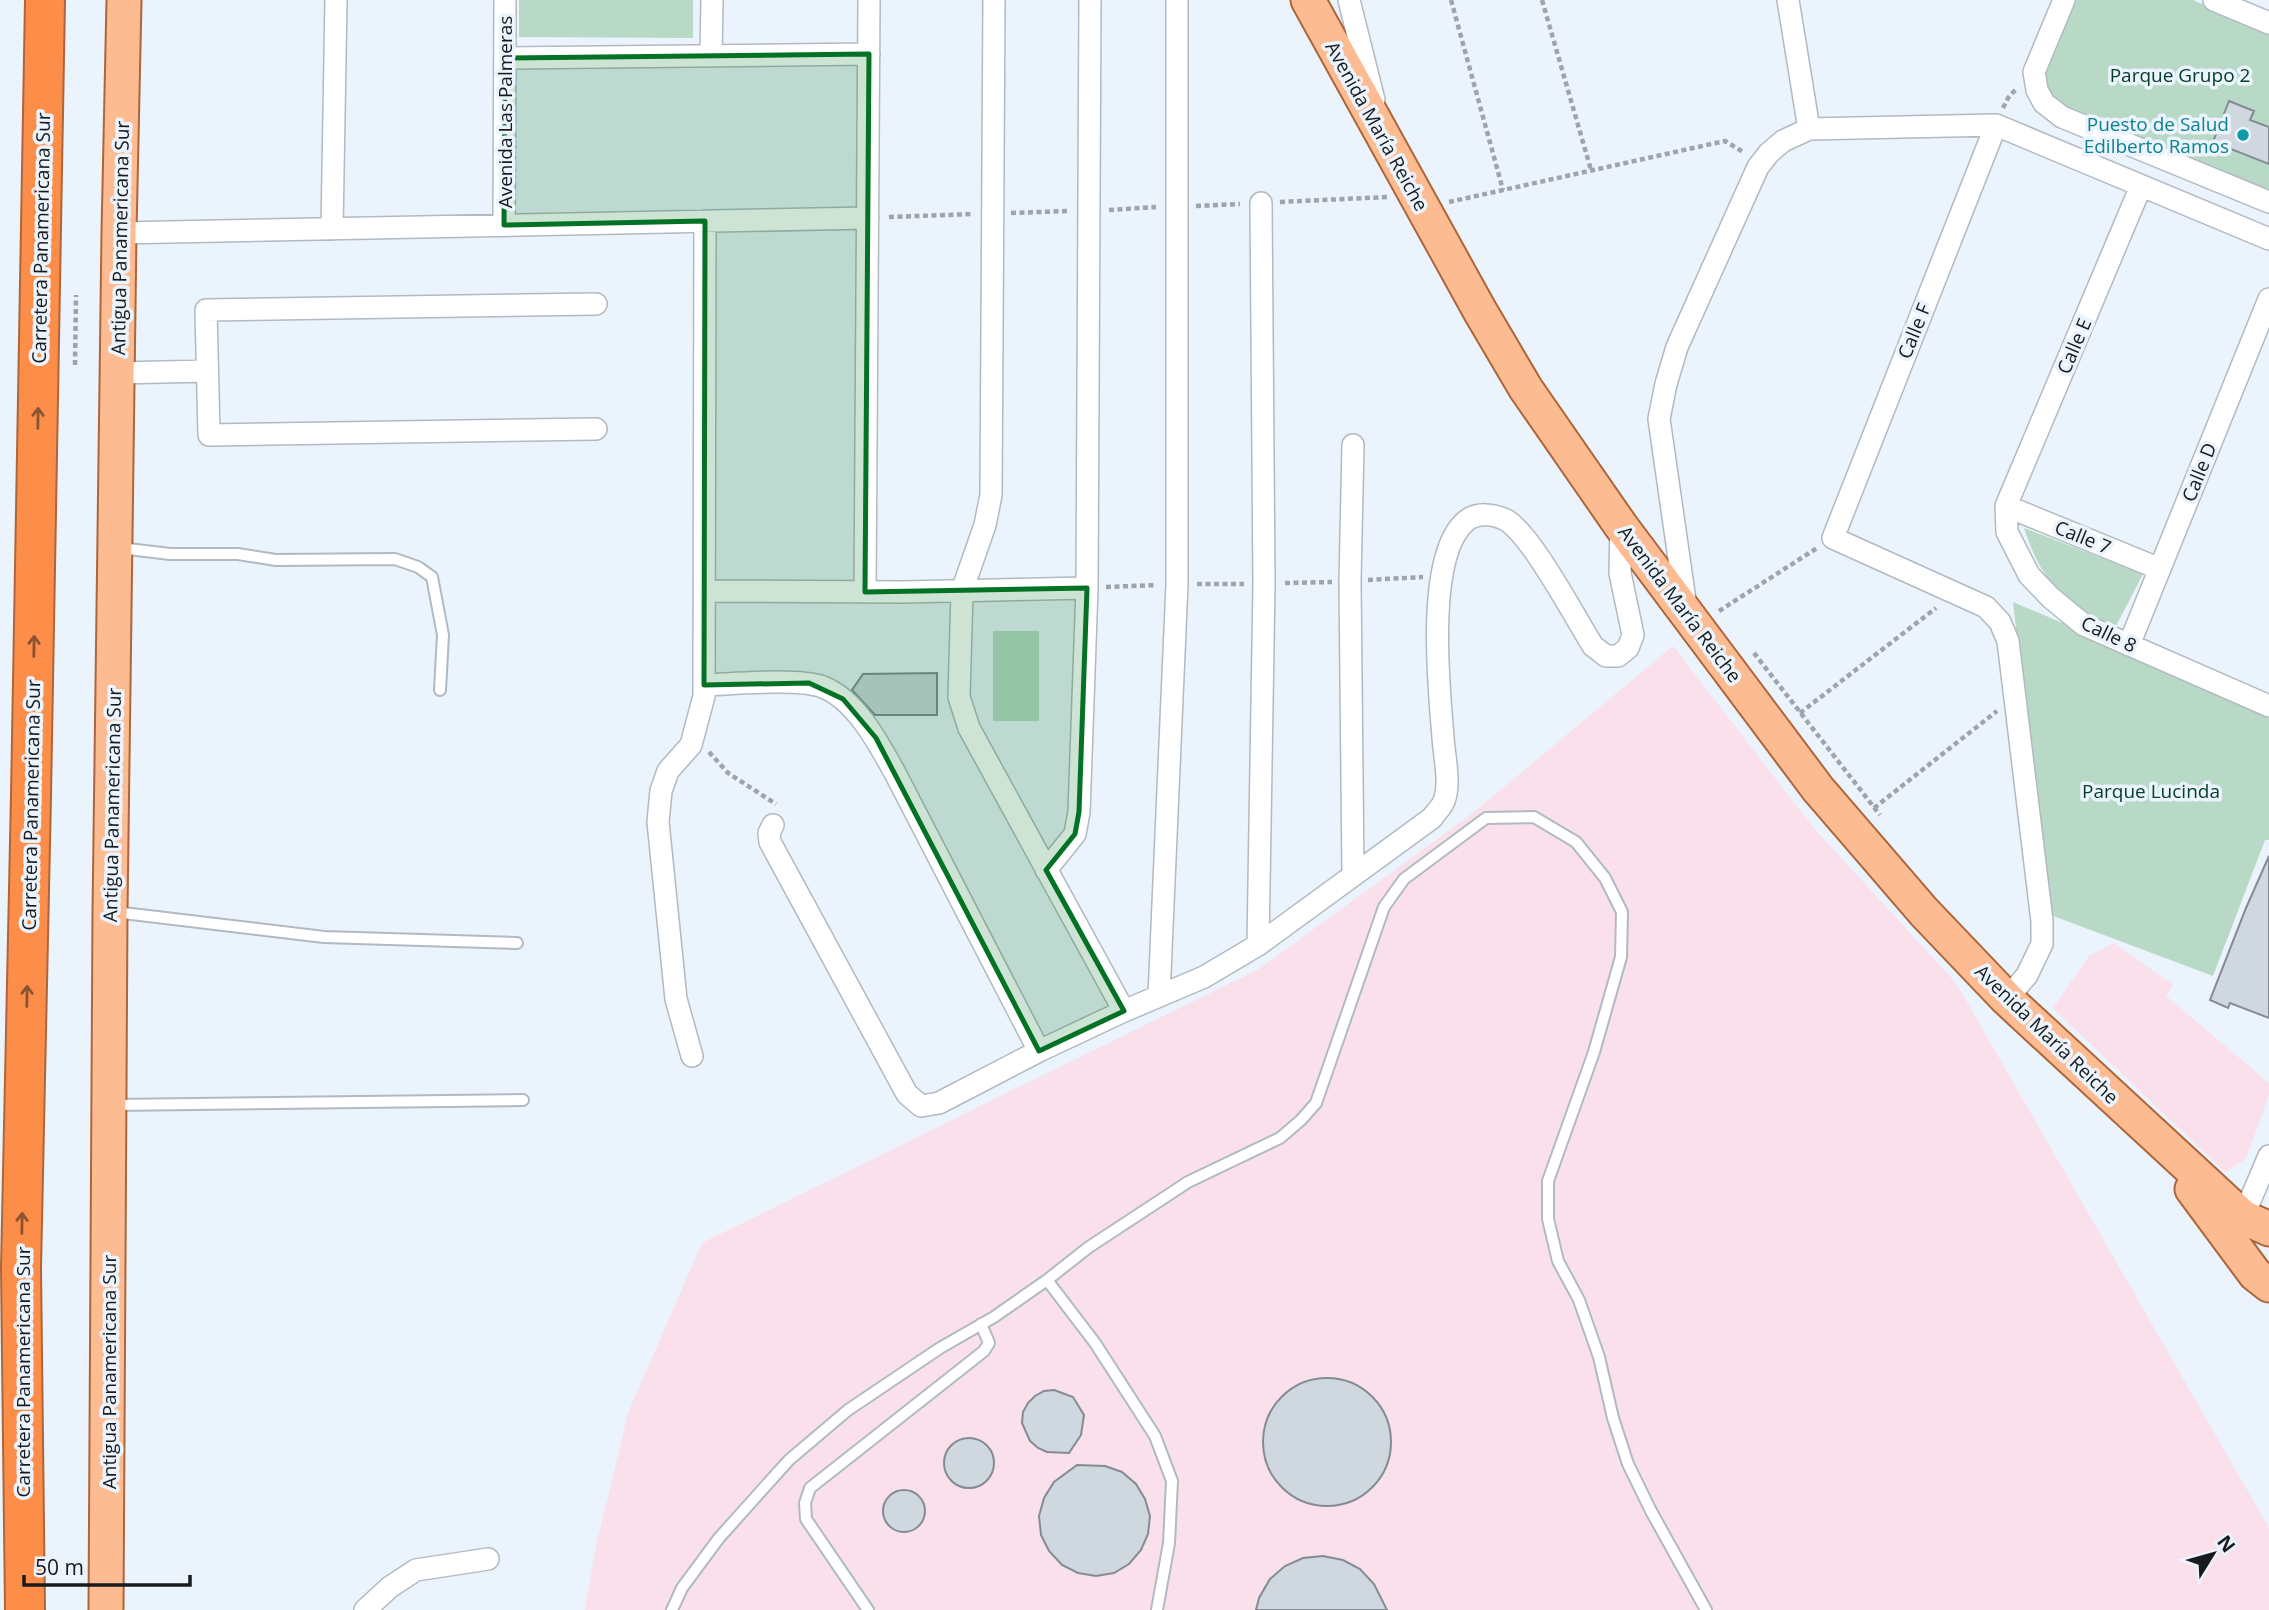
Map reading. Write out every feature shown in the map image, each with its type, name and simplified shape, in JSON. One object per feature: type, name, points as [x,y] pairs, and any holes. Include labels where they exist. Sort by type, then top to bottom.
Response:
[{"type":"highway","name":"Carretera Panamericana Sur","points":[[25,1610],[21,1268],[45,0]]},
{"type":"main road","name":"Antigua Panamericana Sur","points":[[106,1610],[110,912],[124,0]]},
{"type":"main road","name":"Avenida María Reiche","points":[[1308,0],[1526,389],[1621,526],[1686,607],[1818,789],[1924,912],[2007,999],[2151,1133],[2256,1223]]},
{"type":"main road","name":"Avenida María Reiche","points":[[2151,1133],[2264,1287]]},
{"type":"street","points":[[332,229],[336,0]]},
{"type":"street","name":"Avenida Las Palmeras","points":[[505,0],[505,225]]},
{"type":"street","points":[[711,56],[712,0]]},
{"type":"street","points":[[865,592],[869,0]]},
{"type":"street","points":[[995,0],[991,495],[985,525],[961,591],[958,697],[969,728],[1124,1011]]},
{"type":"street","points":[[1046,870],[1075,834],[1079,812],[1087,587],[1090,0]]},
{"type":"street","points":[[1159,996],[1177,584],[1177,0]]},
{"type":"street","points":[[1349,0],[1383,137]]},
{"type":"street","points":[[1788,0],[1809,129]]},
{"type":"street","points":[[2064,0],[2034,72],[2037,90],[2044,103],[2062,117],[2269,202]]},
{"type":"street","points":[[2227,3],[2269,23]]},
{"type":"street","points":[[505,58],[869,54]]},
{"type":"street","points":[[1686,607],[1659,419],[1666,384],[1677,347],[1758,167],[1783,141],[1809,129],[1996,125],[2269,239]]},
{"type":"street","name":"Calle F","points":[[1833,538],[1996,125]]},
{"type":"street","name":"Calle E","points":[[2006,506],[2141,186]]},
{"type":"street","points":[[1258,945],[1264,584],[1261,203]]},
{"type":"street","points":[[119,233],[868,218]]},
{"type":"street","points":[[692,1056],[676,999],[659,822],[661,791],[668,771],[691,745],[704,696],[705,221]]},
{"type":"street","name":"Calle D","points":[[2129,645],[2269,299]]},
{"type":"street","points":[[596,304],[206,310],[209,435],[596,429]]},
{"type":"street","points":[[117,373],[207,371]]},
{"type":"street","points":[[1353,445],[1350,581],[1353,874]]},
{"type":"street","name":"Calle 7","points":[[2006,506],[2160,569]]},
{"type":"street","name":"Calle 8","points":[[2006,506],[2007,532],[2029,575],[2051,598],[2084,625],[2269,706]]},
{"type":"street","points":[[777,817],[769,833],[770,842],[907,1094],[920,1106],[939,1103],[1039,1051],[1204,977],[1258,945],[1432,818],[1444,800],[1447,781],[1437,669],[1441,576],[1455,533],[1468,519],[1486,514],[1507,521],[1528,541],[1593,646],[1606,656],[1618,656],[1628,648],[1633,635],[1620,573],[1621,526]]},
{"type":"street","points":[[1833,538],[1986,607],[2000,622],[2008,641],[2042,921],[2042,944],[2027,975],[2007,999]]},
{"type":"street","points":[[705,592],[961,591],[1087,587]]},
{"type":"street","points":[[704,685],[809,683],[826,688],[842,699],[860,718],[876,738],[895,773],[1039,1051]]},
{"type":"street","points":[[2256,1223],[2269,1156]]},
{"type":"street","points":[[365,1610],[390,1587],[416,1570],[488,1559]]},
{"type":"lane","points":[[115,548],[170,554],[238,554],[276,560],[395,559],[418,567],[432,577],[443,635],[440,690]]},
{"type":"lane","points":[[672,1610],[682,1588],[719,1538],[789,1460],[848,1410],[1047,1280],[1089,1247],[1188,1182],[1280,1138],[1301,1120],[1317,1102],[1384,907],[1404,879],[1486,818],[1534,817],[1576,842],[1605,878],[1622,912],[1620,957],[1614,981],[1594,1052],[1548,1181],[1548,1219],[1558,1261],[1579,1300],[1599,1357],[1613,1418],[1628,1464],[1706,1610]]},
{"type":"lane","points":[[110,912],[324,937],[517,943]]},
{"type":"lane","points":[[110,1105],[523,1100]]},
{"type":"lane","points":[[1047,1280],[1094,1343],[1155,1436],[1172,1481],[1169,1543],[1157,1610]]},
{"type":"lane","points":[[868,1610],[806,1519],[805,1503],[810,1488],[984,1350],[989,1343],[981,1324]]},
{"type":"path","points":[[1451,0],[1503,190]]},
{"type":"path","points":[[1542,0],[1591,170]]},
{"type":"path","points":[[1996,125],[2008,98],[2034,72]]},
{"type":"path","points":[[1435,230],[1452,225],[1447,203],[1725,141]]},
{"type":"path","points":[[868,218],[1416,196]]},
{"type":"path","points":[[75,365],[76,295]]},
{"type":"path","points":[[1686,607],[1721,611],[1833,538]]},
{"type":"path","points":[[1800,713],[1956,593]]},
{"type":"path","points":[[1753,652],[1883,819]]},
{"type":"path","points":[[1874,808],[2014,698]]},
{"type":"path","points":[[694,736],[728,773],[777,817]]},
{"type":"highlighted area","points":[[869,54],[865,592],[1087,588],[1079,812],[1075,834],[1046,870],[1124,1011],[1039,1051],[876,738],[843,699],[809,683],[704,685],[705,221],[504,225],[505,58]]},
{"type":"shaded area","points":[[1673,646],[1813,827],[1956,983],[2269,1528],[2269,1610],[585,1610],[594,1555],[628,1413],[702,1243],[1259,969],[1473,813]]},
{"type":"shaded area","points":[[2114,943],[2173,985],[2166,996],[2269,1083],[2269,1095],[2246,1159],[2225,1172],[2053,1008],[2089,956]]},
{"type":"green space","points":[[519,0],[693,0],[693,38],[519,37]]},
{"type":"green space","name":"Parque Grupo 2","points":[[2071,0],[2193,0],[2269,33],[2269,189],[2075,114],[2057,101],[2046,83],[2046,65]]},
{"type":"green space","points":[[2024,528],[2143,574],[2116,626],[2082,610],[2057,589],[2038,563]]},
{"type":"green space","name":"Parque Lucinda","points":[[2013,602],[2269,711],[2269,840],[2265,840],[2213,976],[2048,914]]},
{"type":"green space","points":[[993,631],[1039,631],[1039,721],[993,721]]},
{"type":"building","name":"Puesto de Salud Edilberto Ramos","points":[[2229,101],[2254,111],[2250,120],[2269,127],[2269,164],[2213,142]]},
{"type":"building","points":[[937,673],[937,715],[875,715],[852,690],[863,674]]},
{"type":"building","points":[[2269,856],[2269,1018],[2230,1003],[2228,1008],[2210,1000]]},
{"type":"building","points":[[1327,1378],[1351,1383],[1372,1397],[1386,1418],[1391,1442],[1386,1466],[1372,1487],[1351,1501],[1327,1506],[1303,1501],[1282,1487],[1268,1466],[1263,1442],[1268,1418],[1282,1397],[1303,1383]]},
{"type":"building","points":[[1054,1390],[1073,1397],[1084,1415],[1081,1435],[1069,1453],[1047,1452],[1038,1448],[1030,1441],[1022,1423],[1023,1412],[1028,1403],[1044,1391]]},
{"type":"building","points":[[959,1439],[979,1439],[993,1453],[993,1473],[979,1487],[959,1487],[945,1473],[945,1453]]},
{"type":"building","points":[[1077,1465],[1105,1466],[1122,1472],[1136,1484],[1145,1499],[1150,1516],[1148,1534],[1141,1550],[1129,1564],[1114,1573],[1096,1576],[1078,1573],[1062,1565],[1049,1551],[1041,1535],[1039,1516],[1044,1498],[1054,1482]]},
{"type":"building","points":[[904,1490],[919,1496],[925,1511],[919,1526],[904,1532],[889,1526],[883,1511],[889,1496]]},
{"type":"building","points":[[1323,1556],[1343,1560],[1360,1569],[1374,1584],[1387,1610],[1256,1610],[1259,1598],[1270,1579],[1285,1566],[1303,1558]]},
{"type":"place","name":"Puesto de Salud Edilberto Ramos","points":[[2243,135]]}]
